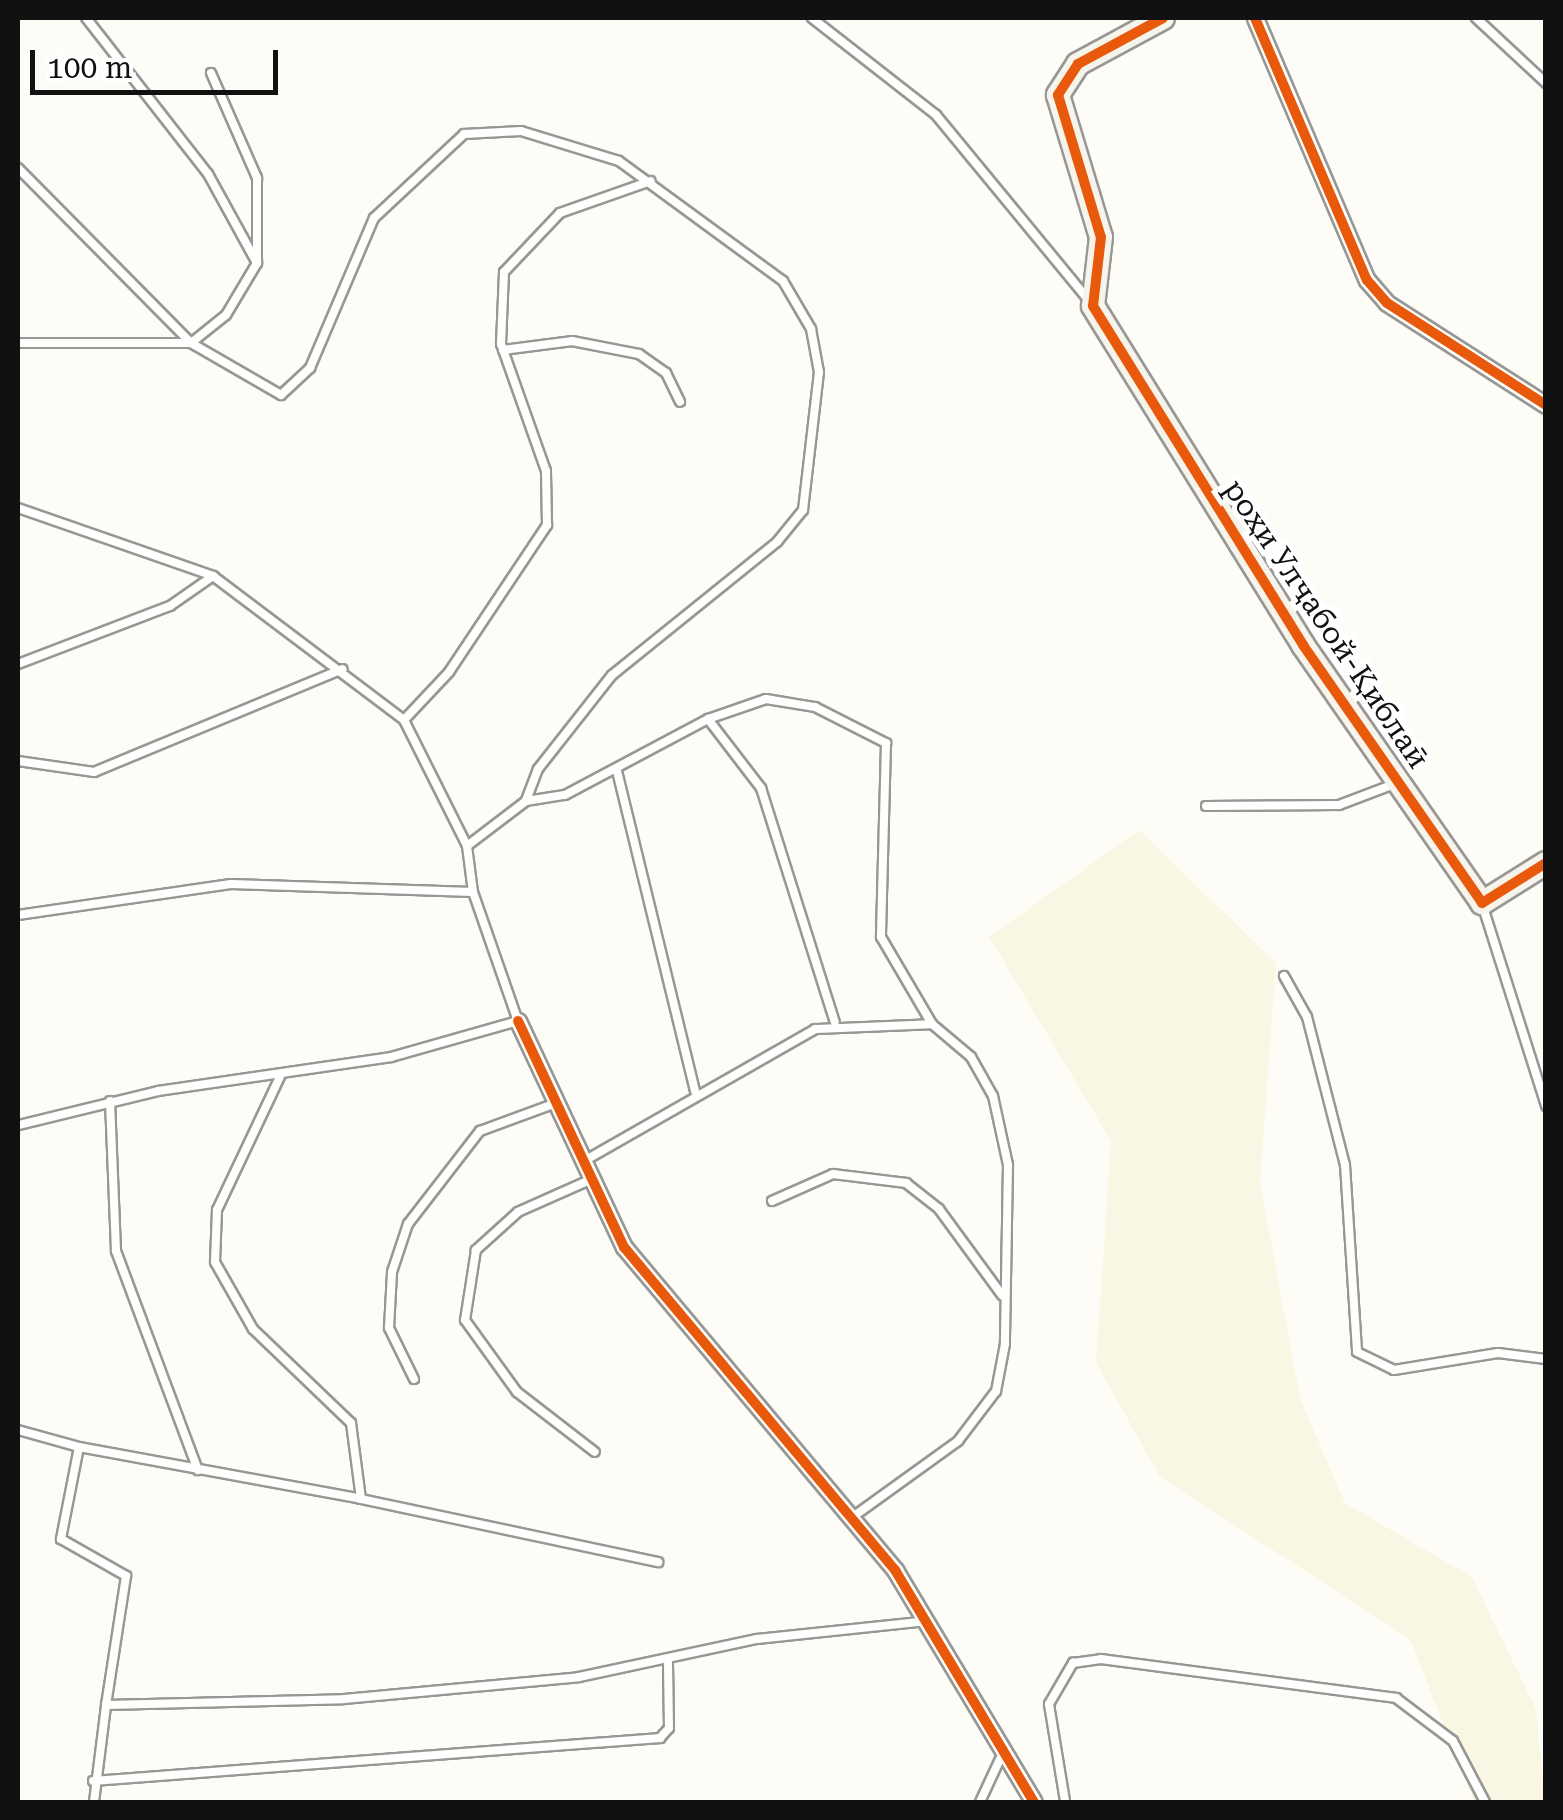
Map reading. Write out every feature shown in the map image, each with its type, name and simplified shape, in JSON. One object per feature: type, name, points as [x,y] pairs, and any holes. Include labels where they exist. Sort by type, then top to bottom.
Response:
[{"type":"street","points":[[1094,306],[1101,237],[1058,96],[1078,64],[1164,18]]},
{"type":"street","points":[[1255,18],[1367,280],[1387,303],[1546,405]]},
{"type":"street","name":"роҳи Улҷабой-Қиблаӣ","points":[[1094,306],[1303,645],[1402,781],[1482,903]]},
{"type":"street","points":[[1482,903],[1546,863]]},
{"type":"street","points":[[518,1021],[592,1179],[658,1296],[854,1516],[927,1620],[1000,1758],[1034,1802]]},
{"type":"lane","points":[[86,18],[208,174],[257,263]]},
{"type":"lane","points":[[812,18],[926,105],[1094,306]]},
{"type":"lane","points":[[1476,18],[1546,83]]},
{"type":"lane","points":[[18,343],[191,342],[226,315],[257,263],[257,178],[211,73]]},
{"type":"lane","points":[[18,168],[191,342],[244,378],[292,392],[310,368],[358,244],[441,147],[489,129],[521,131],[650,180],[750,249],[800,307],[819,372],[803,510],[777,542],[612,675],[538,769],[526,801]]},
{"type":"lane","points":[[404,720],[449,672],[547,526],[546,471],[502,350],[497,292],[517,249],[560,213],[650,180]]},
{"type":"lane","points":[[502,350],[572,341],[638,354],[666,373],[680,402]]},
{"type":"lane","points":[[18,508],[212,576],[343,669],[404,720],[430,756],[467,846],[473,892],[518,1021],[280,1077],[110,1102],[18,1125]]},
{"type":"lane","points":[[18,664],[170,606],[212,576]]},
{"type":"lane","points":[[18,761],[94,772],[343,669]]},
{"type":"lane","points":[[467,846],[526,801],[618,770],[708,719],[784,700],[886,743],[881,938],[932,1024],[972,1057],[1002,1129],[1004,1365],[985,1408],[958,1441],[854,1516]]},
{"type":"lane","points":[[708,719],[761,788],[834,1022]]},
{"type":"lane","points":[[618,770],[695,1092]]},
{"type":"lane","points":[[1206,806],[1339,805],[1402,781]]},
{"type":"lane","points":[[18,915],[231,884],[473,892]]},
{"type":"lane","points":[[1482,903],[1546,1106]]},
{"type":"lane","points":[[1284,976],[1307,1016],[1345,1164],[1357,1352],[1394,1370],[1498,1353],[1546,1358]]},
{"type":"lane","points":[[583,1161],[695,1092],[834,1022],[932,1024]]},
{"type":"lane","points":[[280,1077],[218,1210],[215,1262],[252,1329],[351,1423],[362,1500]]},
{"type":"lane","points":[[110,1102],[119,1263],[198,1470]]},
{"type":"lane","points":[[414,1379],[388,1318],[408,1224],[480,1131],[556,1103]]},
{"type":"lane","points":[[772,1201],[833,1174],[906,1183],[939,1209],[1003,1297]]},
{"type":"lane","points":[[592,1179],[518,1212],[476,1250],[465,1320],[506,1380],[595,1452]]},
{"type":"lane","points":[[18,1430],[79,1447],[362,1500],[658,1562]]},
{"type":"lane","points":[[79,1447],[62,1542],[116,1566],[128,1589],[94,1780],[94,1802]]},
{"type":"lane","points":[[106,1705],[344,1699],[668,1663],[757,1638],[927,1620]]},
{"type":"lane","points":[[1066,1802],[1050,1704],[1067,1668],[1101,1659],[1396,1698],[1453,1741],[1485,1802]]},
{"type":"lane","points":[[94,1780],[660,1738],[670,1728],[668,1663]]},
{"type":"lane","points":[[980,1802],[1000,1758]]},
{"type":"shaded area","points":[[1139,830],[1276,963],[1260,1182],[1300,1398],[1345,1503],[1472,1577],[1536,1709],[1545,1802],[1474,1802],[1410,1639],[1160,1477],[1096,1363],[1111,1141],[989,937]]},
{"type":"cycle path","points":[[1163,18],[1078,64],[1058,95],[1101,237],[1093,306],[1303,645],[1482,903],[1546,863]]},
{"type":"cycle path","points":[[1255,18],[1367,280],[1387,303],[1546,405]]},
{"type":"cycle path","points":[[518,1021],[624,1247],[895,1570],[1034,1802]]}]
